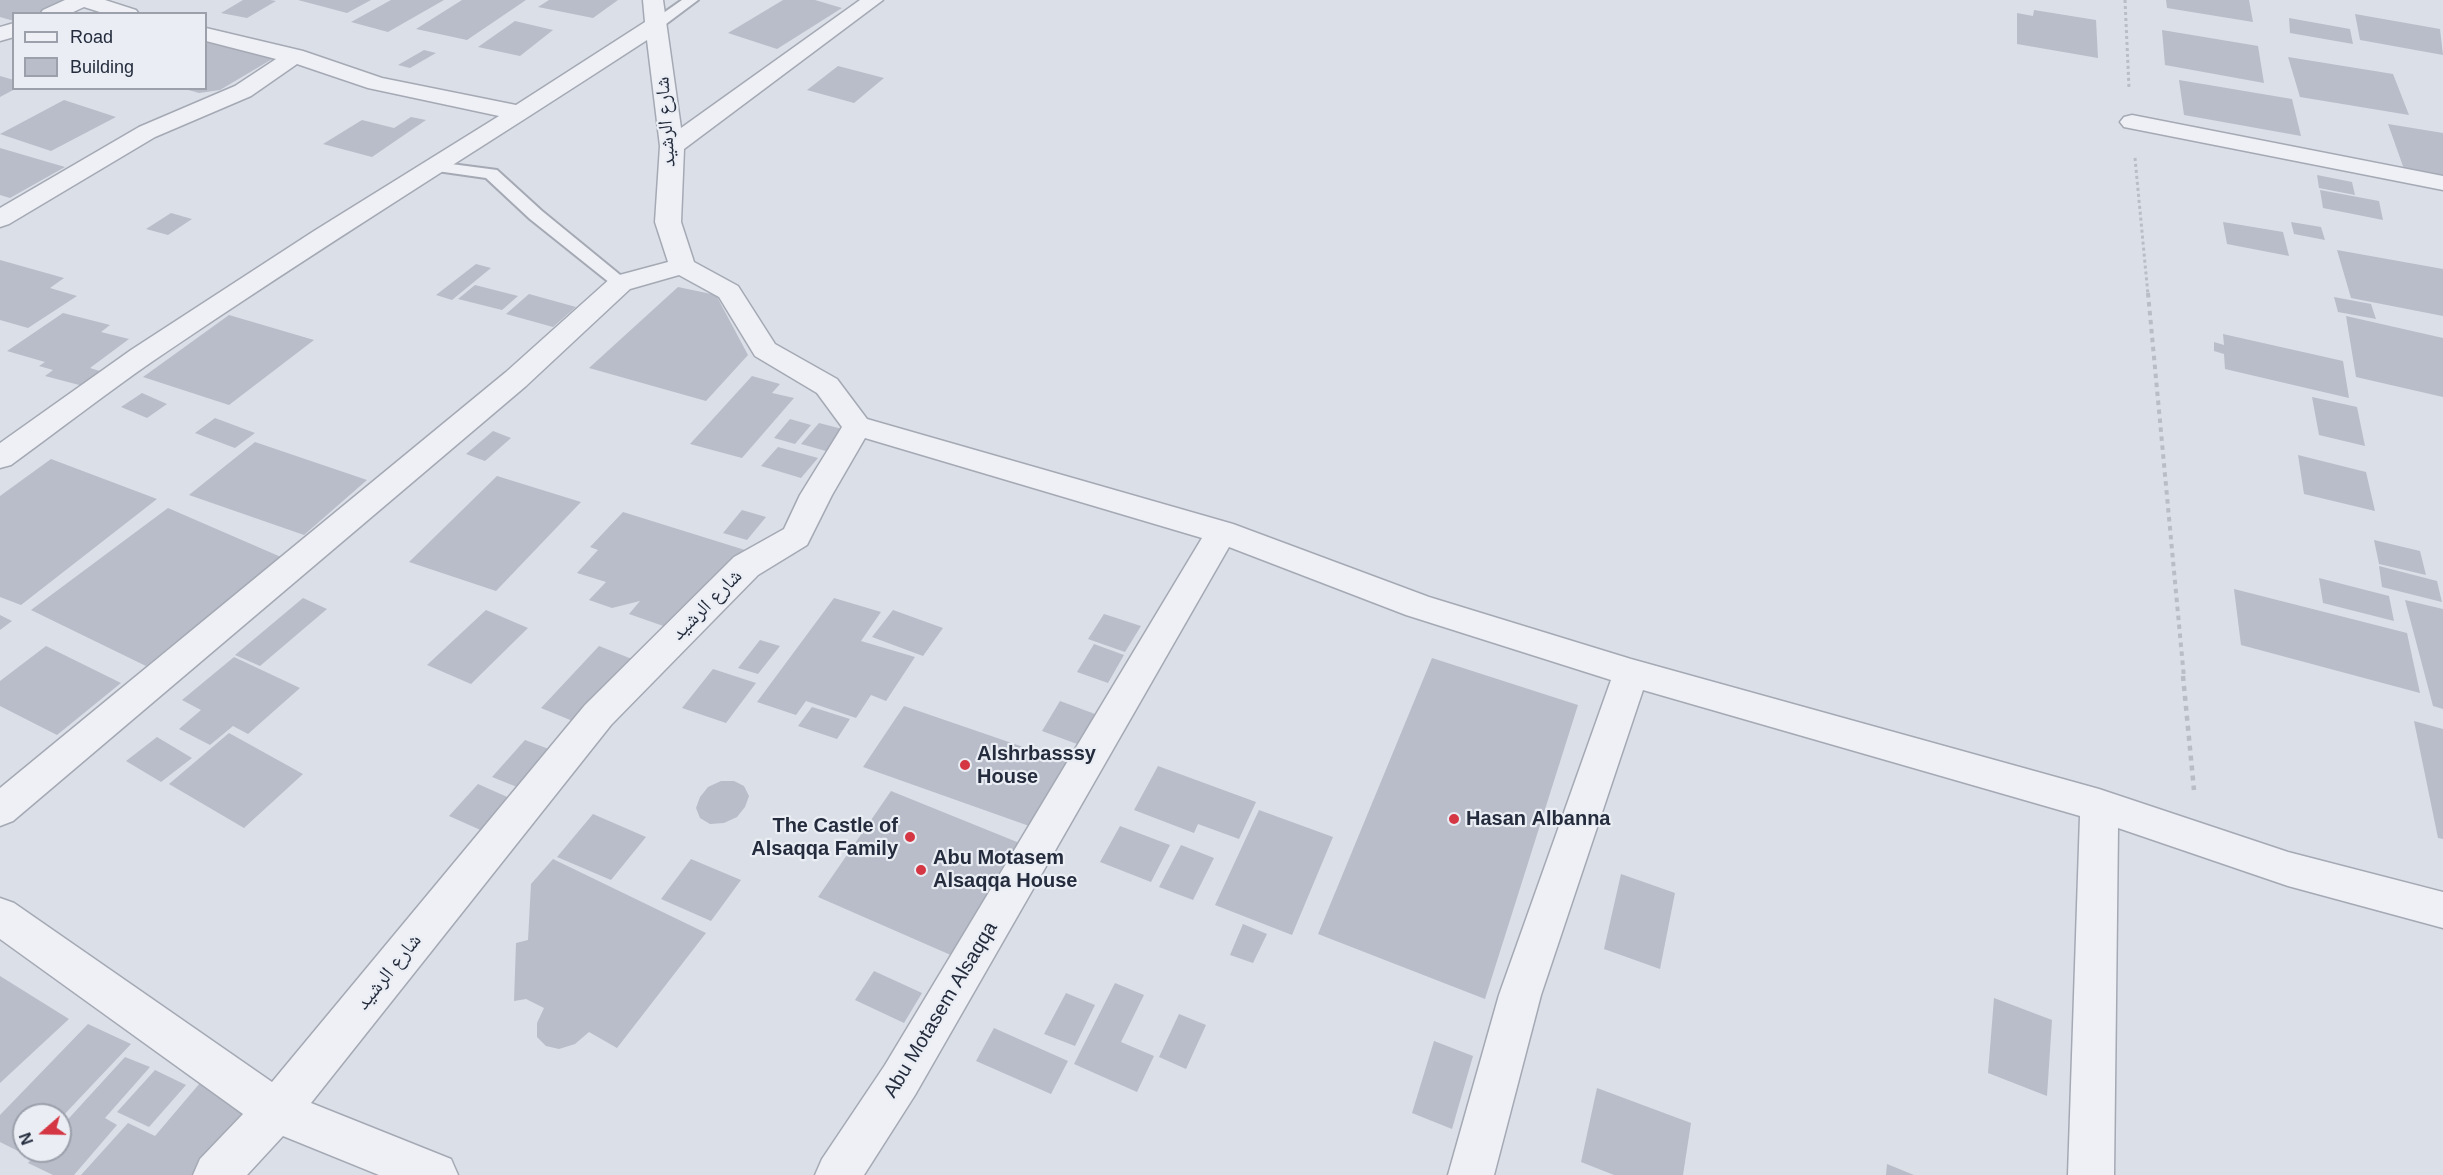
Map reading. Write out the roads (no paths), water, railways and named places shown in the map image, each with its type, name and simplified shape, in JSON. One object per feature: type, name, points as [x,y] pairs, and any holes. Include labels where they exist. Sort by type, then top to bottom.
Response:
[{"type":"street","points":[[55,12],[83,0],[122,12]]},
{"type":"street","points":[[672,146],[873,0]]},
{"type":"street","points":[[0,458],[141,356],[323,236],[573,80],[655,12]]},
{"type":"street","name":"شارع الرشيد","points":[[655,12],[672,146],[668,222],[682,266]]},
{"type":"street","points":[[207,34],[262,50],[295,56],[316,65],[408,90],[519,112]]},
{"type":"street","points":[[0,219],[147,132],[243,91],[295,56]]},
{"type":"street","points":[[2132,122],[2443,183]]},
{"type":"street","points":[[0,810],[516,379],[621,283],[682,266],[729,292],[765,350],[827,386],[857,426],[1222,532],[1419,606],[1631,673],[2099,805],[2288,869],[2443,910]]},
{"type":"street","name":"شارع الرشيد","points":[[216,1175],[276,1111],[598,715],[746,566],[796,537],[816,495],[857,426]]},
{"type":"street","name":"Abu Motasem Alsaqqa","points":[[838,1175],[900,1080],[1222,532]]},
{"type":"street","points":[[1471,1175],[1520,995],[1631,673]]},
{"type":"street","points":[[2091,1175],[2099,805]]},
{"type":"street","points":[[0,916],[276,1111],[435,1175]]},
{"type":"lane","points":[[655,12],[691,0]]},
{"type":"lane","points":[[436,167],[491,174],[536,215],[621,283]]},
{"type":"place","name":"Alshrbasssy House","points":[[965,765]]},
{"type":"place","name":"Hasan Albanna","points":[[1454,819]]},
{"type":"place","name":"The Castle of Alsaqqa Family","points":[[910,837]]},
{"type":"place","name":"Abu Motasem Alsaqqa House","points":[[921,870]]}]
